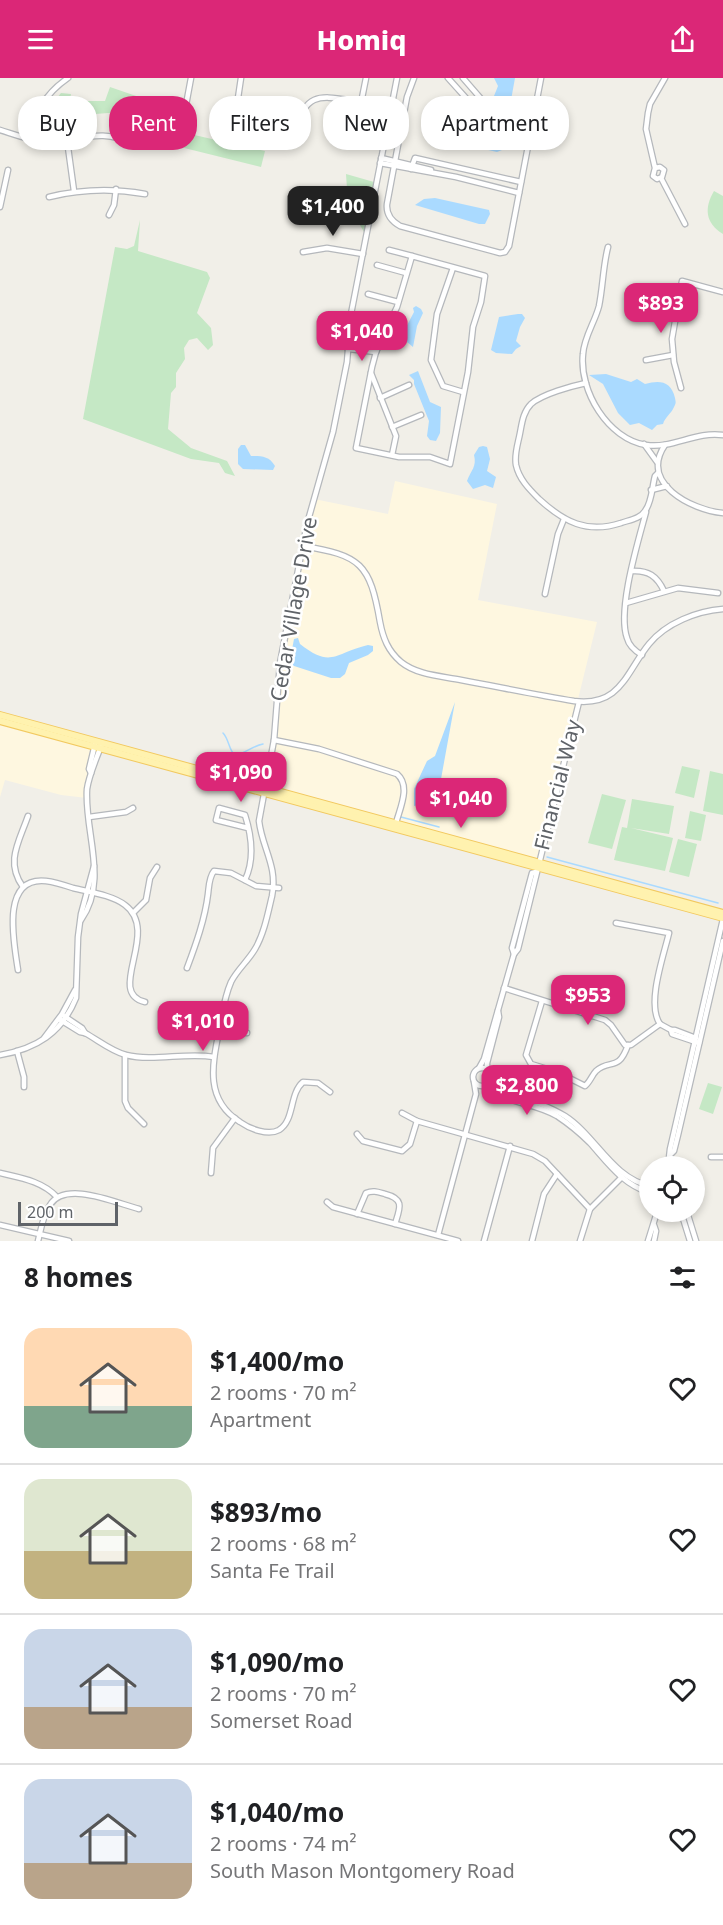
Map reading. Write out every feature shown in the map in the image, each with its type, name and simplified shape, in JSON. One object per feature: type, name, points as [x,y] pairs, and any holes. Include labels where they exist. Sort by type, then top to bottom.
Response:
[{"type":"main road","points":[[0,716],[723,919]]},
{"type":"main road","points":[[0,721],[98,745]]},
{"type":"main road","points":[[263,790],[396,823],[537,867],[723,913]]},
{"type":"street","points":[[48,96],[68,78]]},
{"type":"street","points":[[188,96],[192,78]]},
{"type":"street","points":[[238,96],[241,78]]},
{"type":"street","points":[[362,96],[366,78]]},
{"type":"street","name":"Cedar Village Drive","points":[[393,96],[397,78]]},
{"type":"street","points":[[414,78],[407,97],[386,209],[393,222],[400,226],[503,253],[508,248],[541,78]]},
{"type":"street","points":[[448,78],[475,108],[483,109],[483,101],[463,78]]},
{"type":"street","points":[[661,178],[653,176],[655,168],[646,129],[650,104],[665,78]]},
{"type":"street","points":[[0,130],[18,135]]},
{"type":"street","points":[[68,150],[74,191]]},
{"type":"street","name":"Cedar Village Drive","points":[[330,1092],[318,1083],[303,1082],[297,1089],[287,1122],[276,1131],[268,1132],[250,1128],[235,1118],[224,1106],[217,1093],[213,1078],[214,1057],[231,982],[259,941],[273,887],[271,861],[260,828],[259,813],[274,740],[280,663],[307,524],[330,447],[348,347],[351,314],[382,150]]},
{"type":"street","points":[[412,167],[415,158],[521,182]]},
{"type":"street","points":[[380,161],[519,193]]},
{"type":"street","points":[[655,168],[660,167],[664,170],[661,178]]},
{"type":"street","points":[[0,207],[8,170]]},
{"type":"street","points":[[661,178],[685,224]]},
{"type":"street","points":[[109,215],[114,205],[116,189]]},
{"type":"street","points":[[49,197],[74,191],[116,189],[145,194]]},
{"type":"street","points":[[608,247],[598,307],[583,352],[586,383],[597,406],[606,420],[624,435],[644,444],[665,445],[699,435],[723,435]]},
{"type":"street","points":[[303,252],[327,248],[363,254]]},
{"type":"street","points":[[389,250],[412,256],[453,268],[485,276],[472,334],[468,372],[450,464],[430,457],[392,455],[356,448],[376,351],[398,302],[412,256]]},
{"type":"street","points":[[377,265],[406,273]]},
{"type":"street","points":[[453,268],[437,314],[431,360],[443,386],[464,392]]},
{"type":"street","points":[[681,388],[673,355],[672,334],[682,281],[723,292]]},
{"type":"street","points":[[368,294],[398,302]]},
{"type":"street","points":[[348,347],[376,351]]},
{"type":"street","points":[[646,360],[673,355]]},
{"type":"street","points":[[371,373],[396,436],[392,455]]},
{"type":"street","points":[[586,383],[542,397],[530,405],[523,418],[517,447],[516,465],[523,481],[549,508],[564,519],[591,527],[604,528],[635,519],[646,510]]},
{"type":"street","points":[[380,398],[409,385]]},
{"type":"street","points":[[392,426],[421,415]]},
{"type":"street","points":[[644,444],[657,462]]},
{"type":"street","points":[[665,445],[658,455],[657,462],[658,473],[667,486],[694,506],[723,513]]},
{"type":"street","points":[[642,655],[632,648],[627,638],[624,622],[632,571],[651,490],[658,473]]},
{"type":"street","points":[[651,490],[667,486]]},
{"type":"street","points":[[546,594],[558,534],[564,519]]},
{"type":"street","points":[[302,546],[344,555],[364,570],[374,590],[384,640],[395,657],[409,667],[432,675],[579,702],[597,700],[614,692],[628,678],[650,643],[666,629],[701,612],[723,609]]},
{"type":"street","points":[[632,571],[642,570],[654,576],[664,591]]},
{"type":"street","points":[[626,603],[649,598],[664,591],[685,588],[717,593]]},
{"type":"street","name":"Financial Way","points":[[498,1011],[514,954],[513,948],[522,910],[532,873],[537,867],[579,702]]},
{"type":"street","points":[[274,740],[324,751],[399,776],[404,782],[404,790],[396,823]]},
{"type":"street","points":[[0,1055],[17,1051],[44,1039],[63,1018],[75,990],[77,944],[94,866],[87,788],[91,773],[89,769],[98,745]]},
{"type":"street","points":[[89,817],[126,812],[133,808]]},
{"type":"street","points":[[245,880],[253,855],[248,828],[245,815],[219,808],[216,820],[248,828]]},
{"type":"street","points":[[23,887],[15,873],[13,863],[28,816]]},
{"type":"street","points":[[133,913],[146,900],[150,878],[157,867]]},
{"type":"street","points":[[187,968],[200,932],[212,873],[218,870],[223,871],[256,886],[279,888]]},
{"type":"street","points":[[18,970],[11,910],[16,895],[23,887],[32,882],[45,881],[121,902],[133,913],[138,924],[139,935],[129,989],[134,998],[145,1002]]},
{"type":"street","points":[[697,1040],[723,919]]},
{"type":"street","points":[[616,923],[669,933],[653,1004],[660,1024],[697,1040]]},
{"type":"street","points":[[670,1156],[723,942]]},
{"type":"street","points":[[504,988],[605,1020],[625,1045],[631,1045],[660,1024]]},
{"type":"street","points":[[542,1001],[526,1055],[527,1061],[531,1064],[557,1072],[585,1086],[599,1068],[616,1063],[621,1059],[628,1045]]},
{"type":"street","points":[[438,1235],[476,1094],[473,1074],[479,1068],[498,1011]]},
{"type":"street","points":[[476,1094],[491,1077],[487,1063],[499,1017],[498,1011]]},
{"type":"street","points":[[63,1018],[125,1055],[139,1057],[198,1054],[214,1057]]},
{"type":"street","points":[[219,1028],[247,1033]]},
{"type":"street","points":[[17,1051],[24,1077],[24,1087]]},
{"type":"street","points":[[125,1055],[124,1101],[144,1124]]},
{"type":"street","points":[[479,1068],[487,1069]]},
{"type":"street","points":[[474,1082],[479,1086],[486,1085],[506,1099],[558,1115],[581,1134],[623,1177],[639,1189]]},
{"type":"street","points":[[402,1113],[417,1121],[533,1154],[545,1161],[590,1209]]},
{"type":"street","points":[[211,1173],[213,1148],[235,1118]]},
{"type":"street","points":[[357,1134],[363,1141],[402,1151],[410,1144],[417,1121]]},
{"type":"street","points":[[484,1241],[510,1146]]},
{"type":"street","points":[[711,1157],[723,1157]]},
{"type":"street","points":[[0,1173],[41,1184],[57,1197]]},
{"type":"street","points":[[531,1241],[544,1194],[557,1174]]},
{"type":"street","points":[[623,1177],[639,1184]]},
{"type":"street","points":[[580,1241],[590,1209],[623,1177]]},
{"type":"street","points":[[357,1214],[366,1193],[374,1191],[390,1195],[398,1199],[400,1203],[395,1224]]},
{"type":"street","points":[[38,1241],[47,1210],[57,1197],[67,1193],[78,1193],[139,1209]]},
{"type":"street","points":[[327,1202],[333,1207],[458,1241]]},
{"type":"street","points":[[648,1241],[655,1222]]},
{"type":"street","points":[[684,1222],[690,1241]]},
{"type":"street","points":[[690,1222],[696,1241]]},
{"type":"street","points":[[0,1225],[69,1241]]},
{"type":"street","points":[[654,1225],[656,1231],[654,1241]]},
{"type":"shaded area","points":[[395,481],[497,504],[478,600],[597,622],[538,862],[264,787],[272,751],[278,678],[314,499],[388,514]]},
{"type":"shaded area","points":[[0,721],[95,747],[87,798],[61,795],[5,780],[0,797]]},
{"type":"green space","points":[[110,87],[136,96],[109,96],[109,113],[97,114],[97,101],[105,101]]},
{"type":"green space","points":[[61,93],[71,94],[71,96],[59,96]]},
{"type":"green space","points":[[197,136],[209,138],[209,150],[265,151],[261,167],[192,150],[197,150]]},
{"type":"green space","points":[[346,174],[374,182],[364,232],[348,204]]},
{"type":"green space","points":[[714,191],[723,196],[723,234],[713,225],[708,215],[709,203]]},
{"type":"green space","points":[[140,220],[138,251],[207,272],[210,278],[197,313],[211,328],[213,345],[208,350],[197,338],[189,340],[184,348],[185,359],[176,373],[176,387],[171,393],[168,429],[191,448],[227,461],[235,476],[225,473],[219,463],[191,459],[83,419],[115,247],[127,249],[134,246]]},
{"type":"green space","points":[[682,766],[700,770],[694,798],[675,793]]},
{"type":"green space","points":[[710,771],[723,774],[723,815],[703,811]]},
{"type":"green space","points":[[602,794],[626,800],[612,849],[588,843]]},
{"type":"green space","points":[[632,799],[674,806],[669,834],[631,828],[673,838],[665,871],[614,860],[622,827],[627,828]]},
{"type":"green space","points":[[690,811],[706,815],[701,841],[685,838]]},
{"type":"green space","points":[[678,839],[697,844],[689,877],[669,872]]},
{"type":"green space","points":[[708,1083],[722,1087],[713,1114],[699,1109]]},
{"type":"water","points":[[494,78],[515,78],[512,96],[494,96],[498,86]]},
{"type":"water","points":[[435,198],[489,210],[490,214],[485,224],[479,224],[415,205],[424,199]]},
{"type":"water","points":[[416,306],[423,313],[417,326],[413,347],[401,337],[414,312],[413,308]]},
{"type":"water","points":[[522,314],[525,318],[516,341],[521,346],[512,354],[496,353],[491,350],[499,317]]},
{"type":"water","points":[[418,371],[430,402],[441,407],[440,433],[436,441],[430,440],[427,436],[429,421],[414,380],[409,375]]},
{"type":"water","points":[[606,374],[631,382],[637,379],[645,384],[660,382],[668,385],[676,403],[663,424],[657,425],[652,430],[639,423],[630,425],[618,413],[603,384],[589,375]]},
{"type":"water","points":[[241,445],[245,445],[251,456],[268,458],[275,466],[273,470],[243,469],[238,464],[238,449]]},
{"type":"water","points":[[479,447],[487,447],[490,459],[487,471],[496,477],[493,488],[485,485],[473,489],[467,481],[474,466],[474,455]]},
{"type":"water","points":[[298,638],[300,644],[319,656],[333,657],[368,645],[373,646],[373,651],[349,663],[345,674],[340,678],[331,678],[291,665],[294,639]]},
{"type":"water","points":[[455,702],[441,779],[435,793],[437,808],[434,809],[424,804],[414,806],[414,789],[427,761],[435,756]]},
{"type":"waterway","points":[[223,733],[235,755],[263,744]]},
{"type":"waterway","points":[[401,817],[439,827]]},
{"type":"waterway","points":[[547,857],[718,903]]}]
